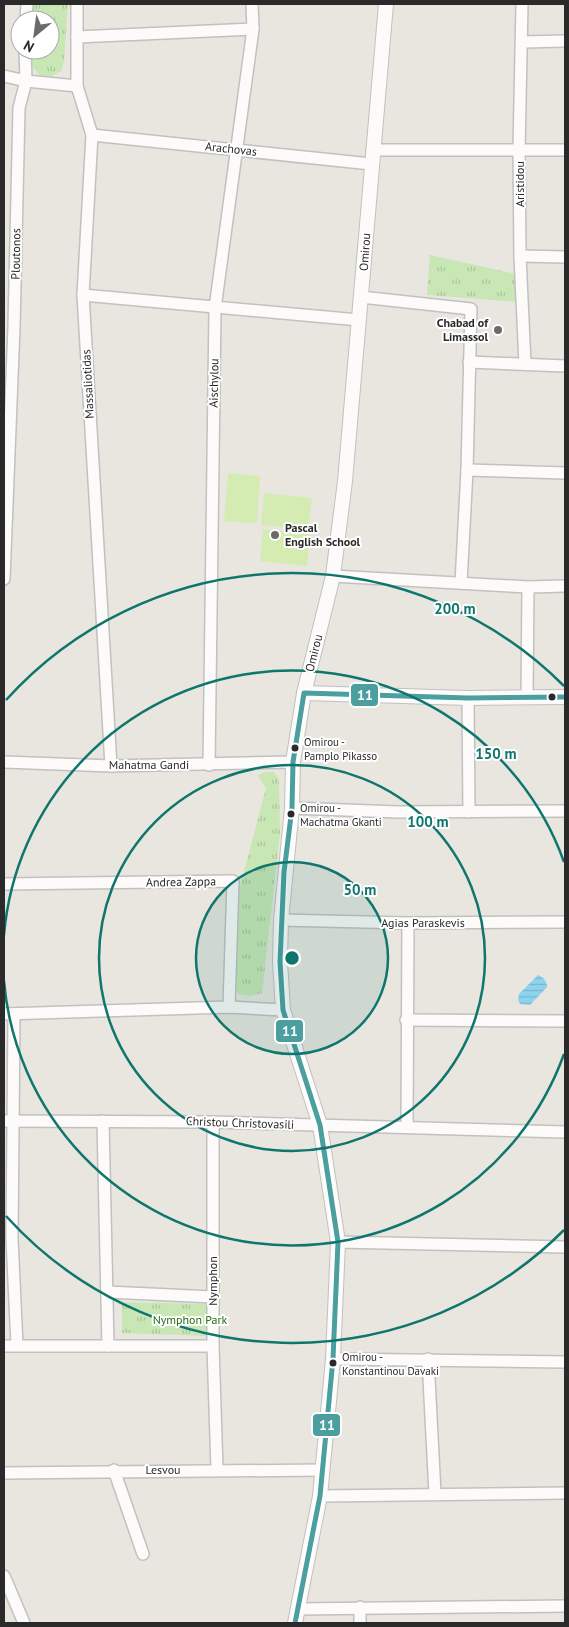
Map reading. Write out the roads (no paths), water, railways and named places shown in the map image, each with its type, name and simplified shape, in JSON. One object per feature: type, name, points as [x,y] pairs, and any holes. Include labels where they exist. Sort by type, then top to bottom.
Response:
[{"type":"street","name":"Massaliotidas","points":[[77,4],[77,86],[92,135],[83,295],[111,766]]},
{"type":"street","name":"Aischylou","points":[[210,765],[215,308],[235,150],[253,30],[252,4]]},
{"type":"street","name":"Omirou","points":[[295,1623],[320,1496],[333,1359],[338,1242],[320,1126],[283,1010],[280,962],[281,920],[292,808],[293,762],[304,693],[333,576],[345,482],[386,4]]},
{"type":"street","name":"Aristidou","points":[[522,4],[523,42],[519,150],[520,256],[525,364]]},
{"type":"street","points":[[77,37],[253,30]]},
{"type":"street","points":[[523,42],[565,42]]},
{"type":"street","name":"Ploutonos","points":[[4,579],[14,326],[19,108],[26,82],[25,60]]},
{"type":"street","points":[[4,76],[26,82],[77,86]]},
{"type":"street","name":"Arachovas","points":[[92,135],[371,164]]},
{"type":"street","points":[[372,150],[565,150]]},
{"type":"street","points":[[520,256],[565,257]]},
{"type":"street","points":[[83,295],[359,320]]},
{"type":"street","points":[[361,297],[471,309],[467,470],[460,583]]},
{"type":"street","points":[[470,362],[565,366]]},
{"type":"street","points":[[467,470],[565,473]]},
{"type":"street","points":[[333,576],[528,587],[565,586]]},
{"type":"street","points":[[528,587],[528,696]]},
{"type":"street","points":[[304,693],[468,698],[565,697]]},
{"type":"street","points":[[468,698],[469,812]]},
{"type":"street","name":"Mahatma Gandi","points":[[4,762],[111,766],[293,762]]},
{"type":"street","points":[[292,808],[398,812],[565,811]]},
{"type":"street","name":"Andrea Zappa","points":[[4,884],[232,881],[229,1006]]},
{"type":"street","name":"Agias Paraskevis","points":[[281,920],[408,923],[565,922]]},
{"type":"street","points":[[407,1127],[406,1020],[408,923]]},
{"type":"street","points":[[17,1345],[8,1239],[9,1014],[229,1006],[283,1010]]},
{"type":"street","points":[[406,1020],[565,1021]]},
{"type":"street","points":[[103,1120],[108,1346]]},
{"type":"street","name":"Christou Christovasili","points":[[9,1121],[213,1122],[565,1132]]},
{"type":"street","name":"Nymphon","points":[[213,1122],[213,1346],[217,1470]]},
{"type":"street","points":[[338,1242],[565,1247]]},
{"type":"street","points":[[108,1292],[213,1297]]},
{"type":"street","points":[[4,1346],[213,1346]]},
{"type":"street","points":[[333,1359],[565,1362]]},
{"type":"street","points":[[428,1359],[435,1494]]},
{"type":"street","points":[[114,1470],[143,1554]]},
{"type":"street","name":"Lesvou","points":[[4,1473],[114,1470],[322,1470]]},
{"type":"street","points":[[320,1496],[565,1493]]},
{"type":"street","points":[[4,1576],[24,1623]]},
{"type":"street","points":[[298,1609],[565,1606]]},
{"type":"street","points":[[360,1607],[360,1623]]},
{"type":"water","points":[[538,975],[542,977],[547,987],[530,1005],[520,1004],[518,1000],[519,994]]},
{"type":"place","name":"Chabad of Limassol","points":[[498,330]]},
{"type":"place","name":"Pascal English School","points":[[275,535]]},
{"type":"place","name":"Omirou - Pamplo Pikasso","points":[[295,748]]},
{"type":"place","name":"Omirou - Machatma Gkanti","points":[[291,814]]},
{"type":"place","name":"Omirou - Konstantinou Davaki","points":[[333,1363]]},
{"type":"park label","name":"Nymphon Park","points":[[190,1320]]}]
